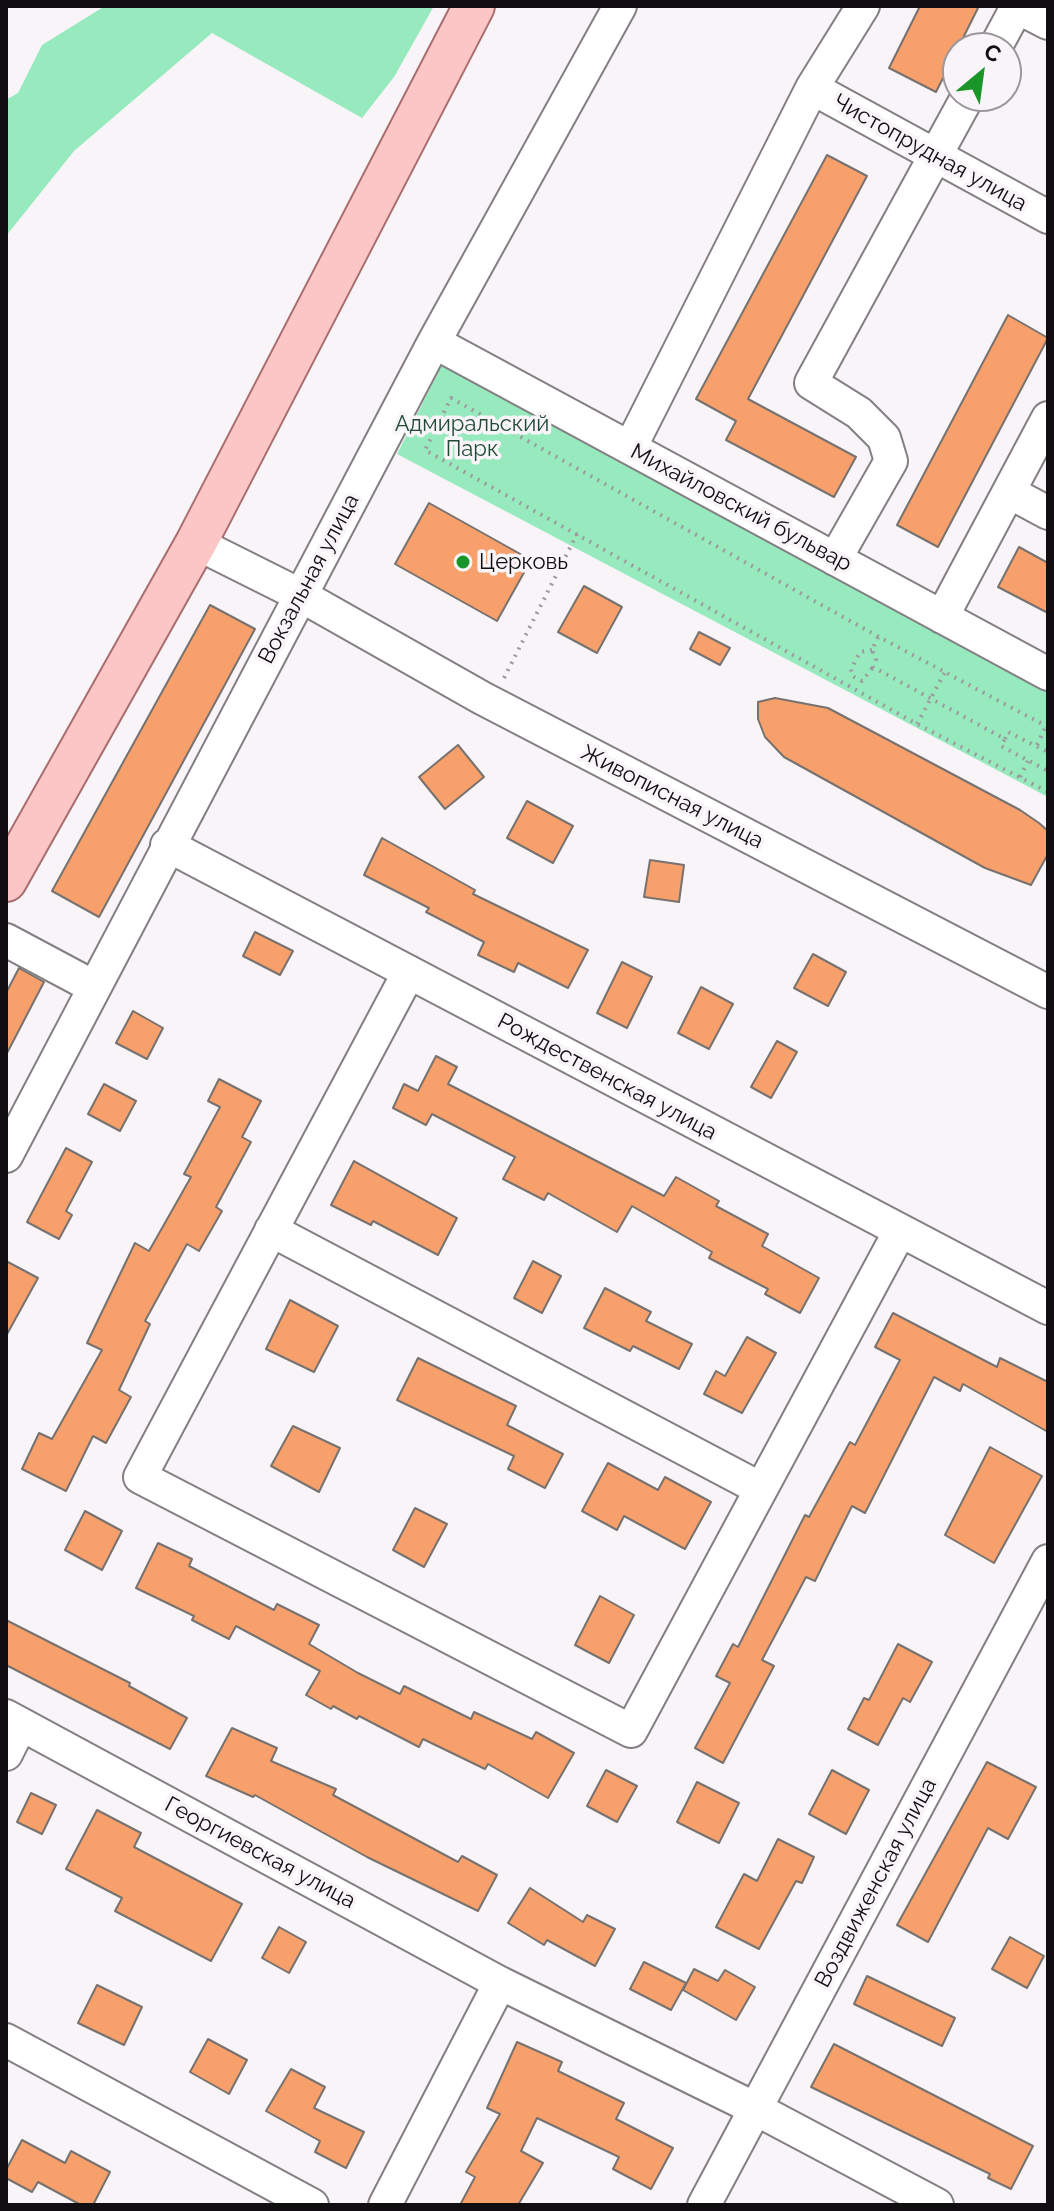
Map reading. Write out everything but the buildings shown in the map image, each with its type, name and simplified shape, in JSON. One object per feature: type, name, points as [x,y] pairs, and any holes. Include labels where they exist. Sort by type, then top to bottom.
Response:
[{"type":"main road","points":[[444,63],[464,6]]},
{"type":"main road","points":[[6,881],[196,543],[474,6]]},
{"type":"street","name":"Вокзальная улица","points":[[6,1156],[434,342],[620,6]]},
{"type":"street","points":[[630,448],[812,88],[863,6]]},
{"type":"street","points":[[1004,32],[1017,7],[1048,23]]},
{"type":"street","name":"Чистопрудная улица","points":[[812,88],[934,158],[1048,217]]},
{"type":"street","points":[[835,559],[891,461],[884,438],[859,413],[811,383],[959,112]]},
{"type":"street","name":"Михайловский бульвар","points":[[434,342],[1048,674]]},
{"type":"street","points":[[942,617],[1048,418]]},
{"type":"street","points":[[1009,492],[1048,513]]},
{"type":"street","name":"Живописная улица","points":[[196,543],[300,595],[492,703],[1047,989]]},
{"type":"street","name":"Рождественская улица","points":[[167,845],[1048,1308]]},
{"type":"street","points":[[6,940],[94,987]]},
{"type":"street","points":[[409,972],[140,1477],[631,1731],[900,1231]]},
{"type":"street","points":[[271,1230],[761,1489]]},
{"type":"street","name":"Воздвиженская улица","points":[[704,2205],[1048,1561]]},
{"type":"street","name":"Георгиевская улица","points":[[6,1754],[14,1720],[500,1983],[756,2109],[937,2205]]},
{"type":"street","points":[[385,2205],[500,1983]]},
{"type":"street","points":[[6,2040],[312,2205]]},
{"type":"path","points":[[1036,746],[1047,726],[879,637],[451,398],[425,450],[917,724],[1048,792]]},
{"type":"path","points":[[492,703],[577,534]]},
{"type":"path","points":[[872,650],[879,637]]},
{"type":"path","points":[[853,687],[856,680],[851,669],[860,652],[872,650]]},
{"type":"path","points":[[856,680],[862,681],[873,667],[876,659],[872,650]]},
{"type":"path","points":[[873,667],[1005,739]]},
{"type":"path","points":[[917,724],[945,672]]},
{"type":"path","points":[[1048,752],[1008,732],[1001,746],[1048,771]]},
{"type":"path","points":[[1020,777],[1028,760]]},
{"type":"green space","points":[[105,6],[434,6],[394,77],[362,118],[212,33],[74,151],[6,236],[6,100],[18,93],[42,45]]},
{"type":"green space","name":"Адмиральский Парк","points":[[442,365],[1048,688],[1048,797],[397,454]]},
{"type":"place","name":"Церковь","points":[[463,562]]}]
